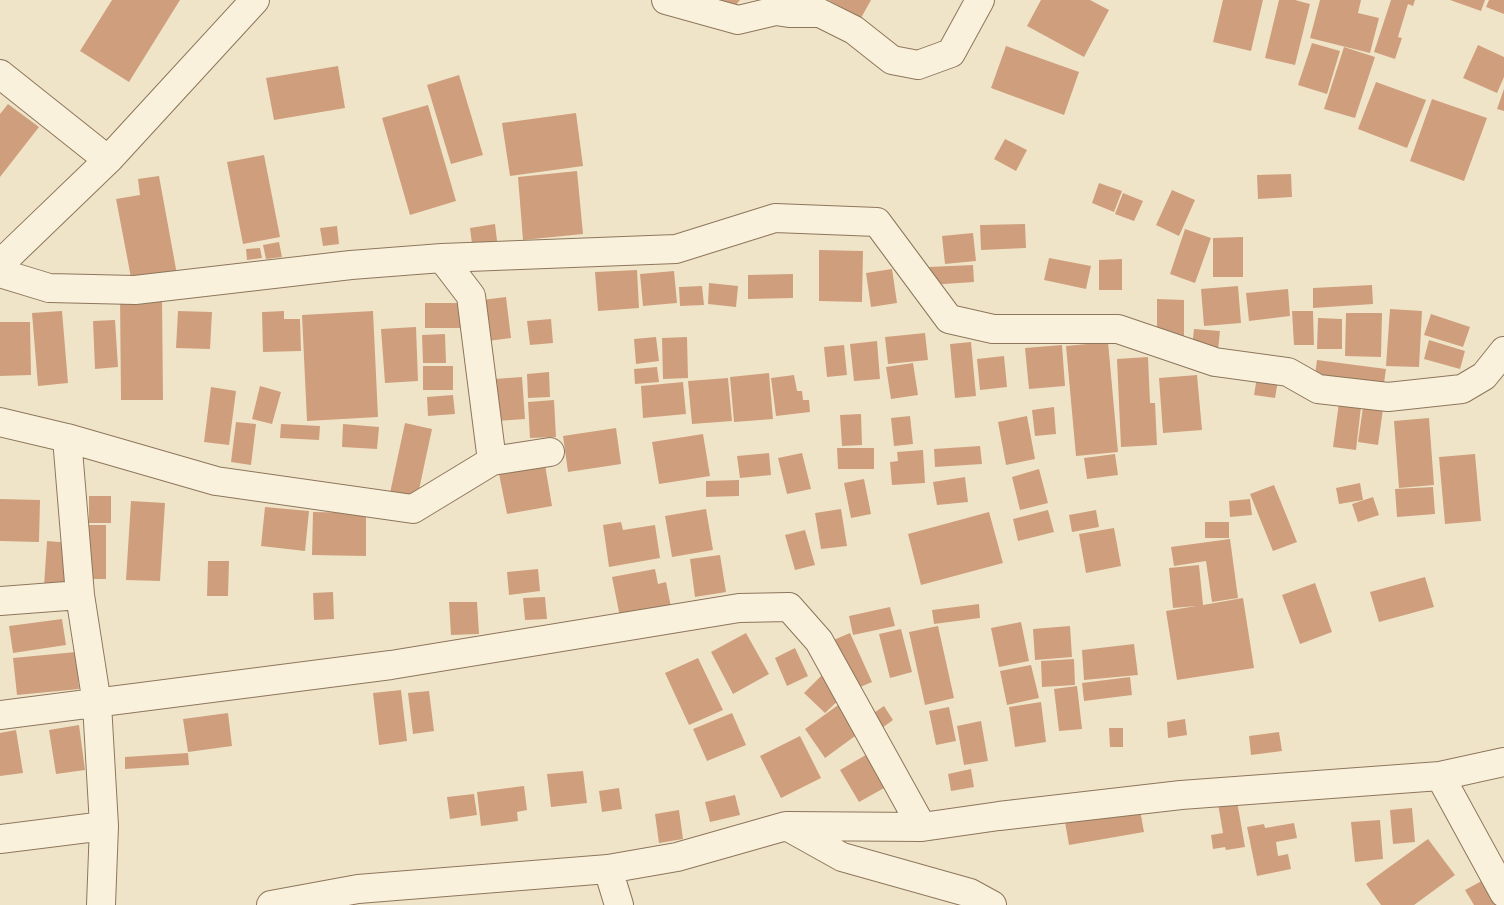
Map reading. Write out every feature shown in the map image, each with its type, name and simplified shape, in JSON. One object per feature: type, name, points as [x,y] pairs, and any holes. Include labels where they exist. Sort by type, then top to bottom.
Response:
[{"type":"street","points":[[0,264],[108,160],[255,0]]},
{"type":"street","points":[[666,0],[738,20],[776,11],[820,13],[854,30],[892,60],[918,65],[951,53],[980,0]]},
{"type":"street","points":[[0,74],[108,160]]},
{"type":"street","points":[[0,273],[49,288],[135,290],[351,265],[442,258],[676,249],[775,218],[876,222],[949,319],[993,329],[1118,329],[1215,362],[1288,372],[1318,389],[1388,397],[1462,388],[1484,376],[1504,350]]},
{"type":"street","points":[[442,258],[471,296],[492,461]]},
{"type":"street","points":[[0,422],[67,438],[216,481],[413,509],[492,461],[550,452]]},
{"type":"street","points":[[67,438],[80,595],[97,704],[104,826],[100,905]]},
{"type":"street","points":[[0,601],[80,595]]},
{"type":"street","points":[[0,715],[391,665],[739,608],[789,607],[819,641],[922,827]]},
{"type":"street","points":[[272,905],[358,889],[608,869],[676,857],[786,826],[922,827],[1182,795],[1440,776],[1504,762]]},
{"type":"street","points":[[1440,776],[1504,893]]},
{"type":"street","points":[[0,839],[104,826]]},
{"type":"street","points":[[786,826],[842,857],[970,893],[992,905]]},
{"type":"street","points":[[608,869],[619,905]]},
{"type":"building","points":[[112,0],[180,0],[129,82],[80,51]]},
{"type":"building","points":[[715,0],[740,0],[730,12]]},
{"type":"building","points":[[828,0],[871,0],[861,18]]},
{"type":"building","points":[[1041,0],[1090,0],[1109,10],[1084,57],[1027,26]]},
{"type":"building","points":[[1223,0],[1263,0],[1251,51],[1213,42]]},
{"type":"building","points":[[1279,0],[1295,0],[1310,4],[1295,65],[1265,58]]},
{"type":"building","points":[[1320,0],[1361,0],[1358,13],[1379,18],[1370,53],[1310,38]]},
{"type":"building","points":[[1391,0],[1415,0],[1413,6],[1408,4],[1398,37],[1402,38],[1395,59],[1374,52]]},
{"type":"building","points":[[1450,0],[1485,0],[1481,11]]},
{"type":"building","points":[[1489,0],[1504,0],[1504,14],[1486,7]]},
{"type":"building","points":[[1312,43],[1340,51],[1327,94],[1298,85]]},
{"type":"building","points":[[1478,45],[1504,57],[1504,77],[1497,93],[1463,78]]},
{"type":"building","points":[[1006,46],[1079,72],[1064,115],[991,88]]},
{"type":"building","points":[[1344,47],[1375,57],[1355,118],[1324,109]]},
{"type":"building","points":[[338,66],[345,108],[274,120],[266,78]]},
{"type":"building","points":[[459,75],[483,155],[451,164],[427,85]]},
{"type":"building","points":[[1376,82],[1426,100],[1407,148],[1358,129]]},
{"type":"building","points":[[1504,89],[1504,111],[1497,109]]},
{"type":"building","points":[[1432,99],[1487,118],[1464,181],[1410,161]]},
{"type":"building","points":[[8,104],[39,127],[0,177],[0,114]]},
{"type":"building","points":[[428,105],[456,201],[410,215],[382,118]]},
{"type":"building","points":[[576,113],[583,166],[510,176],[502,123]]},
{"type":"building","points":[[1005,139],[1027,150],[1016,171],[994,159]]},
{"type":"building","points":[[264,155],[280,237],[243,244],[227,162]]},
{"type":"building","points":[[577,171],[583,234],[523,240],[518,177]]},
{"type":"building","points":[[1291,174],[1292,197],[1258,199],[1257,175]]},
{"type":"building","points":[[159,176],[178,280],[133,288],[116,199],[140,195],[138,179]]},
{"type":"building","points":[[1099,183],[1122,191],[1114,212],[1092,203]]},
{"type":"building","points":[[1172,190],[1195,200],[1179,236],[1156,225]]},
{"type":"building","points":[[1123,193],[1143,201],[1134,221],[1115,214]]},
{"type":"building","points":[[495,224],[498,249],[473,252],[470,228]]},
{"type":"building","points":[[1025,224],[1026,248],[981,250],[980,225]]},
{"type":"building","points":[[337,226],[339,244],[323,246],[320,228]]},
{"type":"building","points":[[1185,229],[1211,238],[1195,283],[1170,274]]},
{"type":"building","points":[[973,233],[976,261],[945,264],[942,236]]},
{"type":"building","points":[[1243,237],[1243,277],[1213,277],[1213,238]]},
{"type":"building","points":[[279,242],[282,257],[266,259],[263,245]]},
{"type":"building","points":[[260,248],[262,258],[247,260],[246,249]]},
{"type":"building","points":[[819,250],[863,251],[862,302],[819,301]]},
{"type":"building","points":[[1049,258],[1091,266],[1086,289],[1044,280]]},
{"type":"building","points":[[1122,259],[1122,290],[1099,290],[1099,260]]},
{"type":"building","points":[[973,265],[974,282],[929,285],[928,267]]},
{"type":"building","points":[[892,269],[897,303],[871,307],[866,273]]},
{"type":"building","points":[[637,270],[639,308],[598,311],[595,272]]},
{"type":"building","points":[[674,271],[677,303],[643,306],[640,274]]},
{"type":"building","points":[[793,274],[793,298],[748,299],[748,275]]},
{"type":"building","points":[[709,283],[738,286],[736,307],[708,304]]},
{"type":"building","points":[[1372,285],[1373,304],[1313,308],[1313,288]]},
{"type":"building","points":[[702,286],[704,305],[680,306],[679,287]]},
{"type":"building","points":[[1238,286],[1241,323],[1204,326],[1201,289]]},
{"type":"building","points":[[1288,289],[1290,316],[1249,321],[1246,293]]},
{"type":"building","points":[[162,295],[163,400],[121,400],[120,296]]},
{"type":"building","points":[[506,297],[511,338],[488,341],[482,300]]},
{"type":"building","points":[[1157,299],[1184,300],[1184,339],[1157,339]]},
{"type":"building","points":[[425,303],[465,303],[465,328],[425,328]]},
{"type":"building","points":[[1390,309],[1422,311],[1419,367],[1386,366]]},
{"type":"building","points":[[62,311],[68,383],[38,386],[32,313]]},
{"type":"building","points":[[178,311],[212,312],[210,349],[176,348]]},
{"type":"building","points":[[284,311],[284,319],[300,319],[301,351],[263,352],[262,312]]},
{"type":"building","points":[[373,311],[378,417],[307,421],[302,315]]},
{"type":"building","points":[[1292,311],[1313,311],[1314,345],[1294,345]]},
{"type":"building","points":[[1346,313],[1382,313],[1381,357],[1345,356]]},
{"type":"building","points":[[1431,314],[1470,327],[1463,347],[1424,335]]},
{"type":"building","points":[[1318,318],[1342,319],[1342,349],[1317,349]]},
{"type":"building","points":[[551,319],[553,343],[530,345],[527,321]]},
{"type":"building","points":[[115,320],[118,367],[95,369],[93,321]]},
{"type":"building","points":[[0,322],[30,322],[31,375],[0,376]]},
{"type":"building","points":[[416,327],[418,381],[385,383],[381,329]]},
{"type":"building","points":[[1194,329],[1220,331],[1218,350],[1192,348]]},
{"type":"building","points":[[925,333],[928,360],[888,364],[885,337]]},
{"type":"building","points":[[445,334],[446,363],[423,363],[422,335]]},
{"type":"building","points":[[656,337],[659,361],[636,364],[634,339]]},
{"type":"building","points":[[687,337],[688,378],[663,379],[662,338]]},
{"type":"building","points":[[1429,340],[1465,351],[1460,369],[1424,359]]},
{"type":"building","points":[[877,341],[880,379],[854,381],[850,344]]},
{"type":"building","points":[[971,342],[976,396],[955,398],[950,344]]},
{"type":"building","points":[[1108,342],[1118,452],[1076,456],[1066,346]]},
{"type":"building","points":[[844,345],[847,375],[827,377],[824,347]]},
{"type":"building","points":[[1062,345],[1065,386],[1029,389],[1025,348]]},
{"type":"building","points":[[1004,356],[1007,387],[980,390],[977,359]]},
{"type":"building","points":[[1148,357],[1150,403],[1155,403],[1157,445],[1121,447],[1117,359]]},
{"type":"building","points":[[1317,360],[1386,369],[1383,391],[1314,382]]},
{"type":"building","points":[[913,363],[918,395],[891,399],[886,367]]},
{"type":"building","points":[[423,366],[453,366],[453,390],[423,390]]},
{"type":"building","points":[[657,367],[659,382],[635,384],[634,369]]},
{"type":"building","points":[[1258,371],[1279,375],[1275,398],[1254,395]]},
{"type":"building","points":[[549,372],[550,397],[528,398],[527,374]]},
{"type":"building","points":[[769,373],[773,419],[734,422],[730,377]]},
{"type":"building","points":[[794,375],[797,391],[802,391],[803,400],[809,400],[810,412],[776,416],[771,378]]},
{"type":"building","points":[[1197,375],[1202,430],[1163,433],[1159,378]]},
{"type":"building","points":[[522,377],[525,419],[497,421],[494,379]]},
{"type":"building","points":[[728,378],[732,421],[692,424],[688,381]]},
{"type":"building","points":[[683,382],[686,414],[643,418],[641,386]]},
{"type":"building","points":[[260,386],[281,392],[272,424],[252,419]]},
{"type":"building","points":[[211,387],[236,391],[229,445],[204,442]]},
{"type":"building","points":[[453,395],[455,414],[428,416],[427,397]]},
{"type":"building","points":[[1340,395],[1362,398],[1356,450],[1333,447]]},
{"type":"building","points":[[554,400],[556,437],[530,438],[528,402]]},
{"type":"building","points":[[1364,400],[1384,402],[1378,445],[1358,442]]},
{"type":"building","points":[[1054,407],[1056,434],[1035,436],[1032,410]]},
{"type":"building","points":[[861,414],[862,445],[842,446],[840,415]]},
{"type":"building","points":[[910,416],[913,444],[894,446],[891,418]]},
{"type":"building","points":[[1027,416],[1035,459],[1006,465],[998,422]]},
{"type":"building","points":[[1429,418],[1434,485],[1399,488],[1394,421]]},
{"type":"building","points":[[236,422],[256,424],[251,465],[231,462]]},
{"type":"building","points":[[405,423],[432,429],[417,499],[390,493]]},
{"type":"building","points":[[281,424],[320,426],[319,440],[280,438]]},
{"type":"building","points":[[343,424],[379,427],[377,449],[342,447]]},
{"type":"building","points":[[616,428],[621,464],[568,472],[563,436]]},
{"type":"building","points":[[703,434],[710,476],[659,484],[652,442]]},
{"type":"building","points":[[980,446],[982,464],[935,467],[934,449]]},
{"type":"building","points":[[837,448],[874,448],[874,469],[838,469]]},
{"type":"building","points":[[923,450],[925,483],[892,485],[890,462],[898,461],[897,452]]},
{"type":"building","points":[[769,453],[771,475],[740,478],[737,456]]},
{"type":"building","points":[[802,453],[811,489],[787,494],[778,458]]},
{"type":"building","points":[[1115,454],[1118,475],[1087,479],[1084,458]]},
{"type":"building","points":[[1475,454],[1481,521],[1445,524],[1439,457]]},
{"type":"building","points":[[545,465],[552,506],[507,514],[499,474]]},
{"type":"building","points":[[1039,469],[1048,503],[1020,510],[1012,477]]},
{"type":"building","points":[[965,477],[968,502],[937,505],[933,482]]},
{"type":"building","points":[[864,479],[871,514],[851,518],[844,483]]},
{"type":"building","points":[[739,480],[739,496],[706,497],[706,481]]},
{"type":"building","points":[[1360,483],[1363,500],[1339,504],[1336,488]]},
{"type":"building","points":[[1274,485],[1297,542],[1273,551],[1250,494]]},
{"type":"building","points":[[1433,487],[1435,514],[1397,517],[1395,489]]},
{"type":"building","points":[[89,496],[111,496],[111,523],[89,523]]},
{"type":"building","points":[[1373,497],[1379,515],[1358,522],[1352,504]]},
{"type":"building","points":[[0,499],[40,500],[39,542],[0,541]]},
{"type":"building","points":[[1250,499],[1252,515],[1230,517],[1229,501]]},
{"type":"building","points":[[131,501],[165,503],[160,581],[126,580]]},
{"type":"building","points":[[265,507],[309,511],[305,551],[261,546]]},
{"type":"building","points":[[706,509],[713,550],[672,557],[665,516]]},
{"type":"building","points":[[841,509],[847,546],[821,549],[815,513]]},
{"type":"building","points":[[1048,510],[1054,532],[1018,541],[1013,519]]},
{"type":"building","points":[[1096,510],[1099,527],[1072,532],[1069,515]]},
{"type":"building","points":[[313,512],[366,513],[366,556],[312,555]]},
{"type":"building","points":[[989,512],[1003,563],[921,585],[908,534]]},
{"type":"building","points":[[621,522],[623,530],[655,525],[660,558],[609,567],[603,525]]},
{"type":"building","points":[[1205,522],[1229,522],[1229,538],[1205,538]]},
{"type":"building","points":[[85,525],[106,525],[106,579],[85,579]]},
{"type":"building","points":[[1114,528],[1121,566],[1086,573],[1079,534]]},
{"type":"building","points":[[805,530],[815,565],[795,570],[785,535]]},
{"type":"building","points":[[1230,539],[1238,598],[1212,602],[1206,561],[1174,566],[1171,547]]},
{"type":"building","points":[[47,541],[72,543],[69,588],[44,586]]},
{"type":"building","points":[[720,555],[726,592],[695,597],[690,559]]},
{"type":"building","points":[[208,561],[229,561],[228,596],[207,596]]},
{"type":"building","points":[[1199,565],[1203,605],[1243,598],[1254,668],[1177,680],[1166,611],[1196,606],[1173,608],[1169,568]]},
{"type":"building","points":[[538,569],[540,591],[509,595],[507,572]]},
{"type":"building","points":[[655,569],[658,584],[666,582],[671,607],[620,617],[612,577]]},
{"type":"building","points":[[1425,577],[1434,607],[1379,622],[1370,592]]},
{"type":"building","points":[[1315,583],[1332,632],[1300,644],[1282,595]]},
{"type":"building","points":[[333,592],[334,619],[314,620],[313,593]]},
{"type":"building","points":[[545,597],[547,619],[525,620],[523,598]]},
{"type":"building","points":[[449,602],[477,602],[479,634],[451,635]]},
{"type":"building","points":[[979,604],[980,618],[934,624],[932,610]]},
{"type":"building","points":[[890,607],[895,626],[853,635],[849,616]]},
{"type":"building","points":[[62,619],[66,645],[13,653],[9,626]]},
{"type":"building","points":[[1021,622],[1029,661],[999,667],[991,628]]},
{"type":"building","points":[[938,626],[954,698],[925,705],[909,632]]},
{"type":"building","points":[[1070,626],[1072,657],[1035,660],[1033,629]]},
{"type":"building","points":[[901,629],[912,672],[890,678],[879,634]]},
{"type":"building","points":[[746,633],[769,674],[733,694],[711,652]]},
{"type":"building","points":[[850,633],[872,682],[851,691],[829,642]]},
{"type":"building","points":[[1134,644],[1138,675],[1084,680],[1082,650]]},
{"type":"building","points":[[795,648],[808,676],[787,686],[775,658]]},
{"type":"building","points":[[76,652],[79,689],[17,695],[13,658]]},
{"type":"building","points":[[698,658],[723,710],[689,725],[665,673]]},
{"type":"building","points":[[1074,659],[1075,685],[1042,687],[1041,661]]},
{"type":"building","points":[[1031,665],[1039,698],[1007,705],[1000,671]]},
{"type":"building","points":[[822,675],[843,696],[825,713],[804,693]]},
{"type":"building","points":[[1130,677],[1132,695],[1084,701],[1082,683]]},
{"type":"building","points":[[1077,686],[1082,729],[1059,731],[1054,689]]},
{"type":"building","points":[[401,690],[407,741],[379,745],[373,693]]},
{"type":"building","points":[[429,691],[434,731],[413,734],[408,693]]},
{"type":"building","points":[[845,700],[866,728],[825,758],[805,729]]},
{"type":"building","points":[[1041,702],[1046,742],[1015,747],[1009,707]]},
{"type":"building","points":[[884,706],[893,720],[875,733],[865,719]]},
{"type":"building","points":[[949,707],[956,741],[936,745],[929,711]]},
{"type":"building","points":[[228,713],[232,746],[188,752],[183,719]]},
{"type":"building","points":[[732,713],[746,745],[707,761],[693,729]]},
{"type":"building","points":[[1185,719],[1187,735],[1168,738],[1167,722]]},
{"type":"building","points":[[981,721],[988,761],[964,765],[957,726]]},
{"type":"building","points":[[79,725],[85,770],[56,774],[49,730]]},
{"type":"building","points":[[1109,728],[1123,728],[1123,747],[1110,747]]},
{"type":"building","points":[[16,730],[23,773],[0,776],[0,733]]},
{"type":"building","points":[[1279,732],[1282,751],[1251,755],[1249,736]]},
{"type":"building","points":[[800,736],[821,778],[781,798],[760,756]]},
{"type":"building","points":[[876,749],[895,782],[859,802],[840,770]]},
{"type":"building","points":[[188,753],[189,765],[125,769],[125,757]]},
{"type":"building","points":[[971,769],[974,787],[951,791],[948,774]]},
{"type":"building","points":[[583,771],[587,803],[551,807],[547,774]]},
{"type":"building","points":[[524,786],[527,810],[517,812],[518,821],[481,826],[477,792]]},
{"type":"building","points":[[619,788],[622,809],[602,812],[599,791]]},
{"type":"building","points":[[474,794],[477,815],[450,819],[447,797]]},
{"type":"building","points":[[735,795],[740,815],[710,822],[705,802]]},
{"type":"building","points":[[1237,801],[1245,847],[1226,850],[1225,847],[1213,849],[1211,835],[1223,833],[1218,804]]},
{"type":"building","points":[[1412,808],[1415,842],[1393,844],[1390,810]]},
{"type":"building","points":[[679,810],[683,839],[659,843],[655,814]]},
{"type":"building","points":[[1140,810],[1144,832],[1069,845],[1065,822]]},
{"type":"building","points":[[1380,820],[1383,859],[1355,862],[1351,822]]},
{"type":"building","points":[[1294,823],[1297,838],[1276,842],[1278,856],[1288,854],[1291,869],[1257,876],[1247,827],[1264,824],[1265,828]]},
{"type":"building","points":[[1428,839],[1455,875],[1414,905],[1381,905],[1366,884]]},
{"type":"building","points":[[1489,877],[1503,902],[1497,905],[1474,905],[1465,890]]}]
